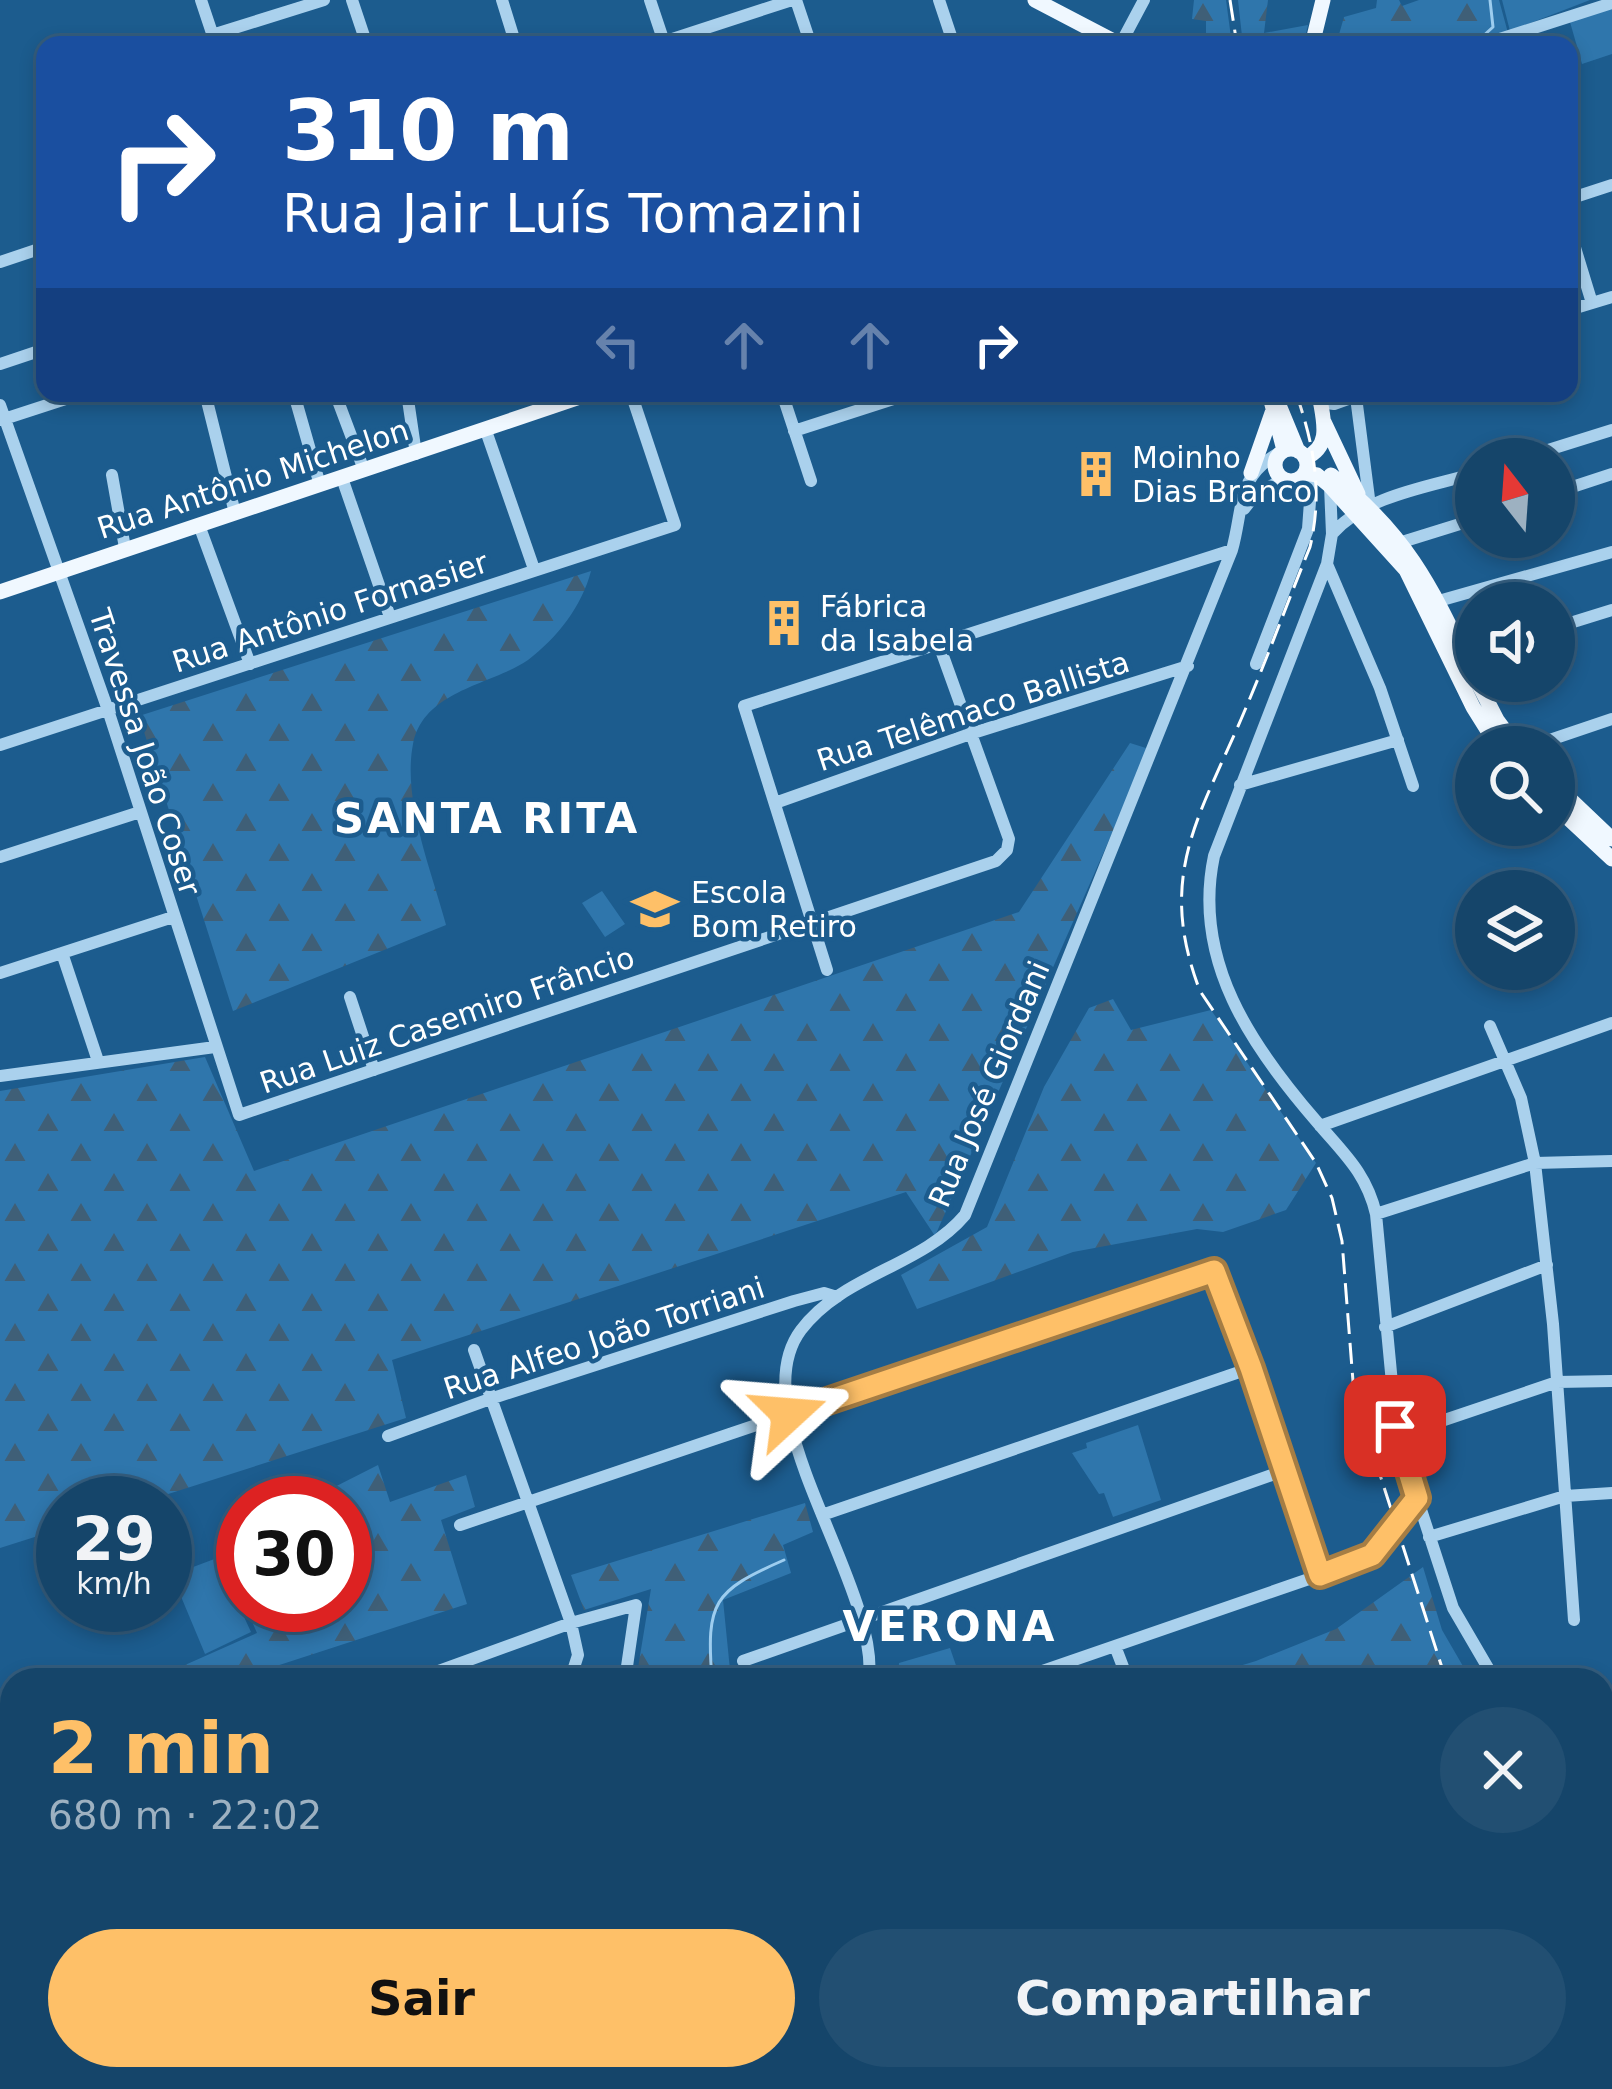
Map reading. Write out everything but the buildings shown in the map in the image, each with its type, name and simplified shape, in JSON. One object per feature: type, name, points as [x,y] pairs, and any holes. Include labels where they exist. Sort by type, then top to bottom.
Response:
[{"type":"main road","points":[[1035,0],[1104,36]]},
{"type":"main road","points":[[1314,36],[1323,0]]},
{"type":"main road","name":"Rua Antônio Michelon","points":[[0,592],[567,402]]},
{"type":"main road","points":[[1251,473],[1271,402],[1279,405],[1306,465],[1362,505],[1402,542],[1455,641]]},
{"type":"main road","points":[[1320,402],[1324,422],[1362,505],[1432,603]]},
{"type":"main road","points":[[1306,465],[1275,467],[1283,479],[1293,481],[1320,450],[1324,422]]},
{"type":"main road","points":[[1575,811],[1612,859]]},
{"type":"main road","points":[[1575,816],[1612,839]]},
{"type":"street","points":[[201,0],[213,36]]},
{"type":"street","points":[[225,36],[324,0]]},
{"type":"street","points":[[352,0],[364,36]]},
{"type":"street","points":[[502,0],[513,36]]},
{"type":"street","points":[[650,0],[659,36]]},
{"type":"street","points":[[685,36],[794,0],[808,36]]},
{"type":"street","points":[[939,0],[951,36]]},
{"type":"street","points":[[1126,36],[1144,0]]},
{"type":"street","points":[[1508,36],[1612,3]]},
{"type":"street","points":[[1578,197],[1612,185]]},
{"type":"street","points":[[0,262],[36,250]]},
{"type":"street","points":[[1578,257],[1592,303]]},
{"type":"street","points":[[1578,307],[1612,297]]},
{"type":"street","points":[[0,364],[36,353]]},
{"type":"street","points":[[2,415],[50,402]]},
{"type":"street","points":[[207,402],[236,513]]},
{"type":"street","points":[[296,402],[320,485]]},
{"type":"street","points":[[338,402],[364,470]]},
{"type":"street","points":[[408,402],[416,454]]},
{"type":"street","name":"Rua Antônio Fornasier","points":[[0,745],[675,525],[634,402]]},
{"type":"street","points":[[785,402],[811,481]]},
{"type":"street","points":[[794,431],[884,402]]},
{"type":"street","points":[[1359,402],[1362,505]]},
{"type":"street","name":"Travessa João Coser","points":[[2,415],[108,710],[239,1115]]},
{"type":"street","points":[[1575,442],[1612,430]]},
{"type":"street","points":[[486,431],[534,569]]},
{"type":"street","points":[[1251,473],[1306,465]]},
{"type":"street","points":[[1306,465],[1332,534],[1327,564],[1222,829],[1209,877],[1213,952],[1234,1002],[1320,1126],[1357,1165],[1371,1192],[1397,1436],[1453,1608],[1488,1668]]},
{"type":"street","points":[[1256,664],[1308,529],[1306,465]]},
{"type":"street","name":"Rua José Giordani","points":[[870,1668],[862,1621],[789,1414],[783,1376],[788,1354],[799,1332],[837,1297],[938,1241],[965,1215],[1232,550],[1251,473]]},
{"type":"street","points":[[1575,487],[1612,474]]},
{"type":"street","points":[[112,475],[125,548]]},
{"type":"street","points":[[342,478],[390,617]]},
{"type":"street","points":[[1332,534],[1362,505],[1455,478]]},
{"type":"street","points":[[1244,510],[1255,494],[1283,479]]},
{"type":"street","points":[[199,525],[250,664]]},
{"type":"street","points":[[1402,542],[1455,526]]},
{"type":"street","points":[[827,970],[744,706],[1232,550]]},
{"type":"street","points":[[1432,603],[1612,552]]},
{"type":"street","points":[[1327,564],[1380,688],[1413,786]]},
{"type":"street","points":[[1575,621],[1612,610]]},
{"type":"street","points":[[938,643],[970,734]]},
{"type":"street","name":"Rua Telêmaco Ballista","points":[[775,803],[1187,665]]},
{"type":"street","points":[[1575,731],[1612,719]]},
{"type":"street","name":"Rua Luiz Casemiro Frâncio","points":[[239,1115],[996,861],[1007,850],[1009,839],[970,734]]},
{"type":"street","points":[[1240,785],[1398,740]]},
{"type":"street","points":[[0,856],[140,812]]},
{"type":"street","points":[[0,973],[173,916]]},
{"type":"street","points":[[62,953],[98,1061]]},
{"type":"street","points":[[350,997],[374,1070]]},
{"type":"street","points":[[1320,1126],[1612,1024]]},
{"type":"street","points":[[1490,1025],[1525,1114],[1535,1163],[1574,1620]]},
{"type":"street","points":[[0,1076],[215,1047]]},
{"type":"street","points":[[1376,1214],[1535,1163],[1612,1161]]},
{"type":"street","points":[[1385,1327],[1547,1265]]},
{"type":"street","points":[[460,1525],[1214,1271],[1320,1575]]},
{"type":"street","name":"Rua Alfeo João Torriani","points":[[388,1436],[794,1301],[824,1293],[837,1297]]},
{"type":"street","points":[[474,1350],[571,1623],[578,1655],[574,1668]]},
{"type":"street","points":[[822,1515],[1251,1368]]},
{"type":"street","points":[[1397,1436],[1557,1382],[1612,1381]]},
{"type":"street","points":[[743,1661],[1286,1470]]},
{"type":"street","points":[[1429,1537],[1565,1496],[1612,1493]]},
{"type":"street","points":[[1051,1668],[1372,1555],[1417,1498]]},
{"type":"street","points":[[447,1668],[636,1605],[627,1668]]},
{"type":"street","points":[[1115,1646],[1123,1668]]},
{"type":"green space","points":[[1194,0],[1226,0],[1231,36],[1205,36],[1206,21],[1192,19]]},
{"type":"green space","points":[[1238,0],[1268,0],[1264,33],[1308,25],[1305,36],[1242,36]]},
{"type":"green space","points":[[1377,0],[1399,0],[1402,6],[1419,0],[1499,0],[1508,33],[1339,36],[1344,17],[1376,8]]},
{"type":"green space","points":[[1502,0],[1590,0],[1510,31]]},
{"type":"green space","points":[[1612,8],[1612,54],[1582,64],[1578,36],[1570,22]]},
{"type":"green space","points":[[591,571],[575,609],[539,651],[513,669],[444,701],[420,726],[413,744],[412,788],[420,836],[446,925],[233,1011],[139,716]]},
{"type":"green space","points":[[1130,743],[1149,749],[935,1236],[906,1192],[392,1360],[406,1418],[192,1486],[192,1476],[36,1476],[36,1537],[0,1548],[0,1091],[205,1057],[254,1171],[1019,912]]},
{"type":"green space","points":[[602,891],[625,924],[605,937],[582,903]]},
{"type":"green space","points":[[1113,999],[1131,1030],[1211,1010],[1316,1163],[1286,1210],[1223,1232],[1197,1229],[1073,1252],[917,1309],[901,1275],[987,1227],[1044,1087],[1089,1008]]},
{"type":"green space","points":[[1138,1425],[1161,1500],[1113,1517],[1104,1493],[1099,1494],[1072,1453],[1087,1448],[1086,1443]]},
{"type":"green space","points":[[378,1465],[390,1502],[466,1475],[475,1507],[441,1520],[467,1604],[270,1668],[185,1668],[257,1633],[372,1632],[372,1476],[356,1476]]},
{"type":"green space","points":[[805,1503],[813,1532],[783,1545],[791,1573],[723,1600],[730,1668],[638,1668],[651,1589],[584,1610],[571,1575]]},
{"type":"green space","points":[[216,1558],[216,1632],[251,1632],[205,1654],[192,1623],[192,1567]]},
{"type":"green space","points":[[1423,1567],[1442,1630],[1464,1668],[1233,1668],[1336,1629]]},
{"type":"green space","points":[[950,1648],[957,1668],[899,1668],[899,1663]]},
{"type":"waterway","points":[[1483,36],[1493,27],[1490,0]]},
{"type":"waterway","points":[[712,1668],[711,1633],[719,1602],[742,1581],[784,1560]]},
{"type":"railway","points":[[1230,0],[1236,36]]},
{"type":"railway","points":[[1299,402],[1315,469],[1310,547],[1200,814],[1183,878],[1182,912],[1200,991],[1316,1163],[1332,1198],[1342,1241],[1354,1394],[1442,1668]]},
{"type":"place","name":"Moinho Dias Branco","points":[[1096,474]]},
{"type":"place","name":"Fábrica da Isabela","points":[[784,623]]},
{"type":"place","name":"Escola Bom Retiro","points":[[655,909]]},
{"type":"district","name":"SANTA RITA","points":[[487,818]]},
{"type":"district","name":"VERONA","points":[[950,1626]]},
{"type":"route","points":[[789,1414],[1214,1271],[1320,1575],[1372,1555],[1417,1498],[1395,1426]]}]
